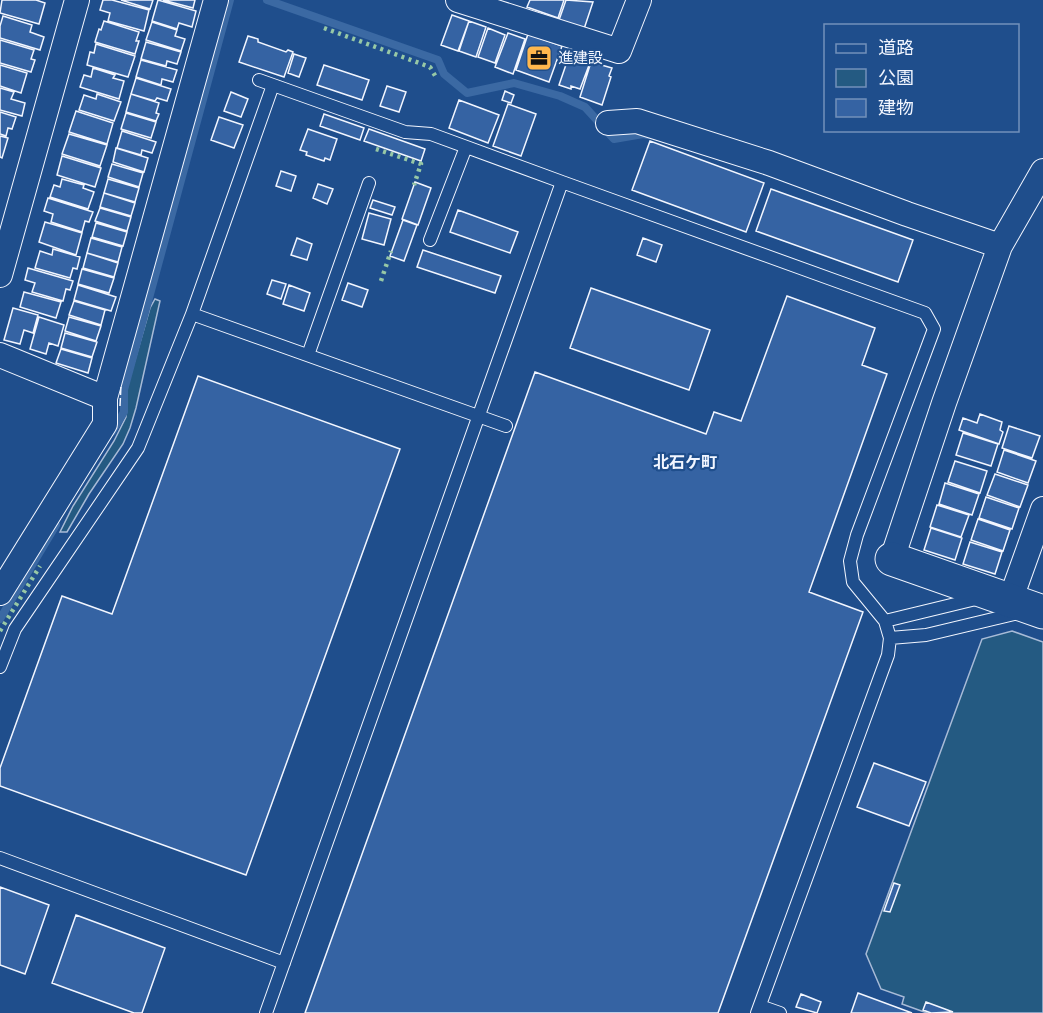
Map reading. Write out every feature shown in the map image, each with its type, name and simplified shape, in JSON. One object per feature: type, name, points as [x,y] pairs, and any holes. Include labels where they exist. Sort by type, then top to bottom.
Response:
[{"type":"street","points":[[0,275],[77,0]]},
{"type":"street","points":[[0,593],[105,424],[105,398],[216,0]]},
{"type":"street","points":[[458,0],[619,51],[639,0]]},
{"type":"street","points":[[608,123],[637,122],[769,163],[999,250]]},
{"type":"street","points":[[1043,171],[999,250],[944,403],[892,559],[1020,604],[1043,509]]},
{"type":"street","points":[[0,355],[105,398]]},
{"type":"lane","points":[[259,80],[405,132],[431,134],[925,313],[934,329],[857,536],[850,561],[854,582],[885,621],[890,638],[888,655],[759,1009],[780,1013]]},
{"type":"lane","points":[[0,667],[15,629],[138,448],[192,314],[273,85]]},
{"type":"lane","points":[[430,240],[466,147]]},
{"type":"lane","points":[[266,1013],[562,182]]},
{"type":"lane","points":[[309,355],[369,183]]},
{"type":"lane","points":[[192,314],[506,426]]},
{"type":"lane","points":[[885,621],[1020,604]]},
{"type":"lane","points":[[890,638],[926,635],[1020,604]]},
{"type":"lane","points":[[0,858],[284,963]]},
{"type":"green space","points":[[155,299],[160,301],[130,428],[123,444],[89,494],[67,532],[60,532],[126,417],[127,387],[150,308]]},
{"type":"green space","points":[[1012,631],[1043,642],[1043,1013],[927,1013],[902,1004],[904,997],[881,989],[866,954],[982,639]]},
{"type":"building","points":[[2,0],[36,0],[45,3],[39,24],[0,13]]},
{"type":"building","points":[[103,0],[112,0],[149,10],[144,31],[108,21],[110,13],[100,10]]},
{"type":"building","points":[[121,0],[153,0],[150,9]]},
{"type":"building","points":[[158,0],[196,11],[192,27],[179,23],[177,29],[152,21]]},
{"type":"building","points":[[163,0],[195,0],[193,8]]},
{"type":"building","points":[[530,0],[564,0],[558,18],[527,7]]},
{"type":"building","points":[[566,0],[593,2],[583,32],[558,23]]},
{"type":"building","points":[[452,15],[469,21],[458,51],[441,45]]},
{"type":"building","points":[[3,16],[32,25],[30,32],[44,37],[40,50],[0,38]]},
{"type":"building","points":[[104,21],[139,32],[135,54],[95,42]]},
{"type":"building","points":[[469,21],[486,27],[476,57],[459,51]]},
{"type":"building","points":[[152,22],[177,30],[175,36],[185,39],[181,51],[146,40]]},
{"type":"building","points":[[488,28],[505,35],[495,63],[478,57]]},
{"type":"building","points":[[508,33],[525,39],[513,74],[495,67]]},
{"type":"building","name":"進建設","points":[[528,34],[562,46],[549,82],[516,70]]},
{"type":"building","points":[[248,36],[286,52],[288,50],[293,52],[284,77],[239,62]]},
{"type":"building","points":[[0,40],[34,50],[31,59],[35,60],[31,72],[0,63]]},
{"type":"building","points":[[146,42],[181,52],[177,64],[167,61],[166,66],[141,59]]},
{"type":"building","points":[[96,44],[135,56],[128,77],[87,65],[90,52],[94,53]]},
{"type":"building","points":[[570,53],[591,60],[580,89],[559,85]]},
{"type":"building","points":[[294,54],[306,58],[299,77],[288,73]]},
{"type":"building","points":[[141,60],[177,70],[173,82],[162,79],[161,85],[136,77]]},
{"type":"building","points":[[591,62],[612,68],[602,105],[580,97]]},
{"type":"building","points":[[0,65],[27,73],[21,93],[0,86]]},
{"type":"building","points":[[324,65],[369,80],[362,100],[317,85]]},
{"type":"building","points":[[93,68],[115,75],[113,78],[124,81],[119,99],[80,87],[84,75],[91,77]]},
{"type":"building","points":[[136,78],[171,89],[167,101],[157,98],[155,101],[131,94]]},
{"type":"building","points":[[387,86],[406,92],[399,112],[380,106]]},
{"type":"building","points":[[0,88],[14,92],[11,99],[25,103],[22,116],[0,110]]},
{"type":"building","points":[[505,91],[514,95],[511,103],[502,100]]},
{"type":"building","points":[[231,92],[248,99],[241,117],[224,111]]},
{"type":"building","points":[[97,94],[121,102],[114,121],[79,110],[84,95],[96,99]]},
{"type":"building","points":[[131,94],[159,103],[156,113],[159,114],[156,121],[126,112]]},
{"type":"building","points":[[459,100],[499,115],[488,143],[449,128]]},
{"type":"building","points":[[508,104],[536,114],[521,156],[493,146]]},
{"type":"building","points":[[76,111],[113,123],[107,144],[69,132]]},
{"type":"building","points":[[0,112],[16,117],[12,129],[8,128],[6,136],[0,134]]},
{"type":"building","points":[[126,113],[156,122],[151,138],[121,129]]},
{"type":"building","points":[[324,114],[364,128],[360,140],[320,126]]},
{"type":"building","points":[[219,117],[243,125],[234,148],[211,140]]},
{"type":"building","points":[[308,129],[337,139],[330,160],[325,158],[324,161],[306,155],[307,152],[300,150]]},
{"type":"building","points":[[369,129],[425,149],[421,161],[364,141]]},
{"type":"building","points":[[122,131],[156,142],[152,153],[142,150],[141,155],[117,148]]},
{"type":"building","points":[[69,134],[107,145],[100,166],[62,154]]},
{"type":"building","points":[[0,136],[8,138],[2,158],[0,157]]},
{"type":"building","points":[[650,141],[764,183],[746,232],[632,190]]},
{"type":"building","points":[[116,148],[148,158],[144,172],[113,162]]},
{"type":"building","points":[[62,156],[101,168],[95,187],[57,175]]},
{"type":"building","points":[[112,164],[143,173],[139,187],[108,177]]},
{"type":"building","points":[[281,171],[296,176],[291,191],[276,186]]},
{"type":"building","points":[[62,179],[84,185],[83,188],[94,192],[88,209],[50,197],[54,185],[60,187]]},
{"type":"building","points":[[108,179],[139,188],[135,202],[104,193]]},
{"type":"building","points":[[415,182],[431,188],[418,225],[402,219]]},
{"type":"building","points":[[318,184],[333,189],[327,204],[313,198]]},
{"type":"building","points":[[771,189],[913,240],[898,282],[756,231]]},
{"type":"building","points":[[104,193],[135,203],[131,216],[100,207]]},
{"type":"building","points":[[48,198],[93,212],[89,222],[85,221],[82,232],[51,222],[53,214],[44,211]]},
{"type":"building","points":[[373,200],[395,207],[392,215],[370,208]]},
{"type":"building","points":[[100,208],[131,217],[127,231],[95,221]]},
{"type":"building","points":[[458,210],[518,232],[510,253],[450,232]]},
{"type":"building","points":[[369,213],[391,219],[384,245],[362,239]]},
{"type":"building","points":[[403,220],[417,225],[404,261],[390,256]]},
{"type":"building","points":[[45,222],[82,233],[76,255],[39,242]]},
{"type":"building","points":[[96,223],[127,232],[123,246],[92,237]]},
{"type":"building","points":[[91,238],[122,247],[118,262],[87,253]]},
{"type":"building","points":[[297,238],[312,244],[307,260],[291,255]]},
{"type":"building","points":[[643,238],[662,245],[656,262],[637,255]]},
{"type":"building","points":[[53,249],[80,257],[77,269],[73,268],[70,278],[35,268],[40,251],[52,255]]},
{"type":"building","points":[[423,250],[501,276],[495,293],[417,267]]},
{"type":"building","points":[[87,253],[118,263],[114,277],[83,268]]},
{"type":"building","points":[[28,268],[73,281],[70,290],[66,289],[63,301],[32,292],[35,283],[25,280]]},
{"type":"building","points":[[82,269],[114,278],[109,293],[78,284]]},
{"type":"building","points":[[272,280],[286,284],[281,299],[267,294]]},
{"type":"building","points":[[348,283],[368,290],[362,307],[342,300]]},
{"type":"building","points":[[78,285],[116,297],[111,311],[74,300]]},
{"type":"building","points":[[289,285],[310,293],[304,311],[283,304]]},
{"type":"building","points":[[591,288],[710,330],[689,390],[570,348]]},
{"type":"building","points":[[24,292],[61,302],[56,318],[20,307]]},
{"type":"building","points":[[787,296],[875,328],[862,365],[887,374],[809,592],[863,612],[718,1013],[305,1013],[535,372],[706,434],[714,412],[741,421]]},
{"type":"building","points":[[74,301],[105,310],[101,325],[69,315]]},
{"type":"building","points":[[13,308],[38,315],[33,333],[24,330],[20,344],[4,340]]},
{"type":"building","points":[[39,317],[64,325],[58,346],[49,343],[46,354],[30,349]]},
{"type":"building","points":[[69,317],[101,326],[96,341],[65,331]]},
{"type":"building","points":[[65,333],[97,342],[92,357],[61,348]]},
{"type":"building","points":[[61,349],[92,358],[88,373],[56,363]]},
{"type":"building","points":[[198,376],[400,449],[246,875],[0,786],[0,768],[62,596],[112,614]]},
{"type":"building","points":[[980,414],[1002,422],[1000,430],[1003,432],[999,444],[959,430],[963,418],[977,423]]},
{"type":"building","points":[[1009,426],[1040,436],[1032,458],[1002,448]]},
{"type":"building","points":[[963,433],[998,444],[991,466],[956,455]]},
{"type":"building","points":[[1004,450],[1036,461],[1028,483],[997,472]]},
{"type":"building","points":[[955,461],[987,471],[980,493],[948,482]]},
{"type":"building","points":[[995,474],[1028,485],[1020,507],[987,495]]},
{"type":"building","points":[[945,483],[979,494],[972,515],[939,504]]},
{"type":"building","points":[[986,497],[1019,508],[1012,529],[979,518]]},
{"type":"building","points":[[937,505],[969,515],[961,537],[930,527]]},
{"type":"building","points":[[978,519],[1010,530],[1003,551],[971,540]]},
{"type":"building","points":[[931,528],[962,538],[955,560],[924,550]]},
{"type":"building","points":[[970,542],[1002,552],[995,574],[963,564]]},
{"type":"building","points":[[874,763],[926,782],[909,826],[857,807]]},
{"type":"building","points":[[894,883],[900,885],[890,912],[884,911]]},
{"type":"building","points":[[0,887],[49,905],[25,974],[0,965]]},
{"type":"building","points":[[76,915],[165,948],[142,1013],[134,1013],[52,983]]},
{"type":"building","points":[[858,993],[912,1013],[851,1013]]},
{"type":"building","points":[[801,994],[821,1002],[817,1013],[796,1007]]},
{"type":"building","points":[[926,1002],[953,1012],[931,1013],[923,1010]]},
{"type":"waterway","points":[[112,432],[124,412],[124,390],[230,0]]},
{"type":"waterway","points":[[267,0],[438,60],[444,74],[467,93],[514,83],[560,96],[585,107],[614,139],[648,135]]},
{"type":"waterway","points":[[0,619],[56,525]]},
{"type":"hedge","points":[[324,28],[430,67],[437,79]]},
{"type":"hedge","points":[[376,149],[421,164],[414,185]]},
{"type":"hedge","points":[[381,281],[391,251]]},
{"type":"hedge","points":[[0,631],[40,566]]},
{"type":"fence","points":[[120,406],[121,385]]},
{"type":"place","name":"進建設","points":[[539,58]]},
{"type":"district","name":"北石ケ町","points":[[685,462]]}]
